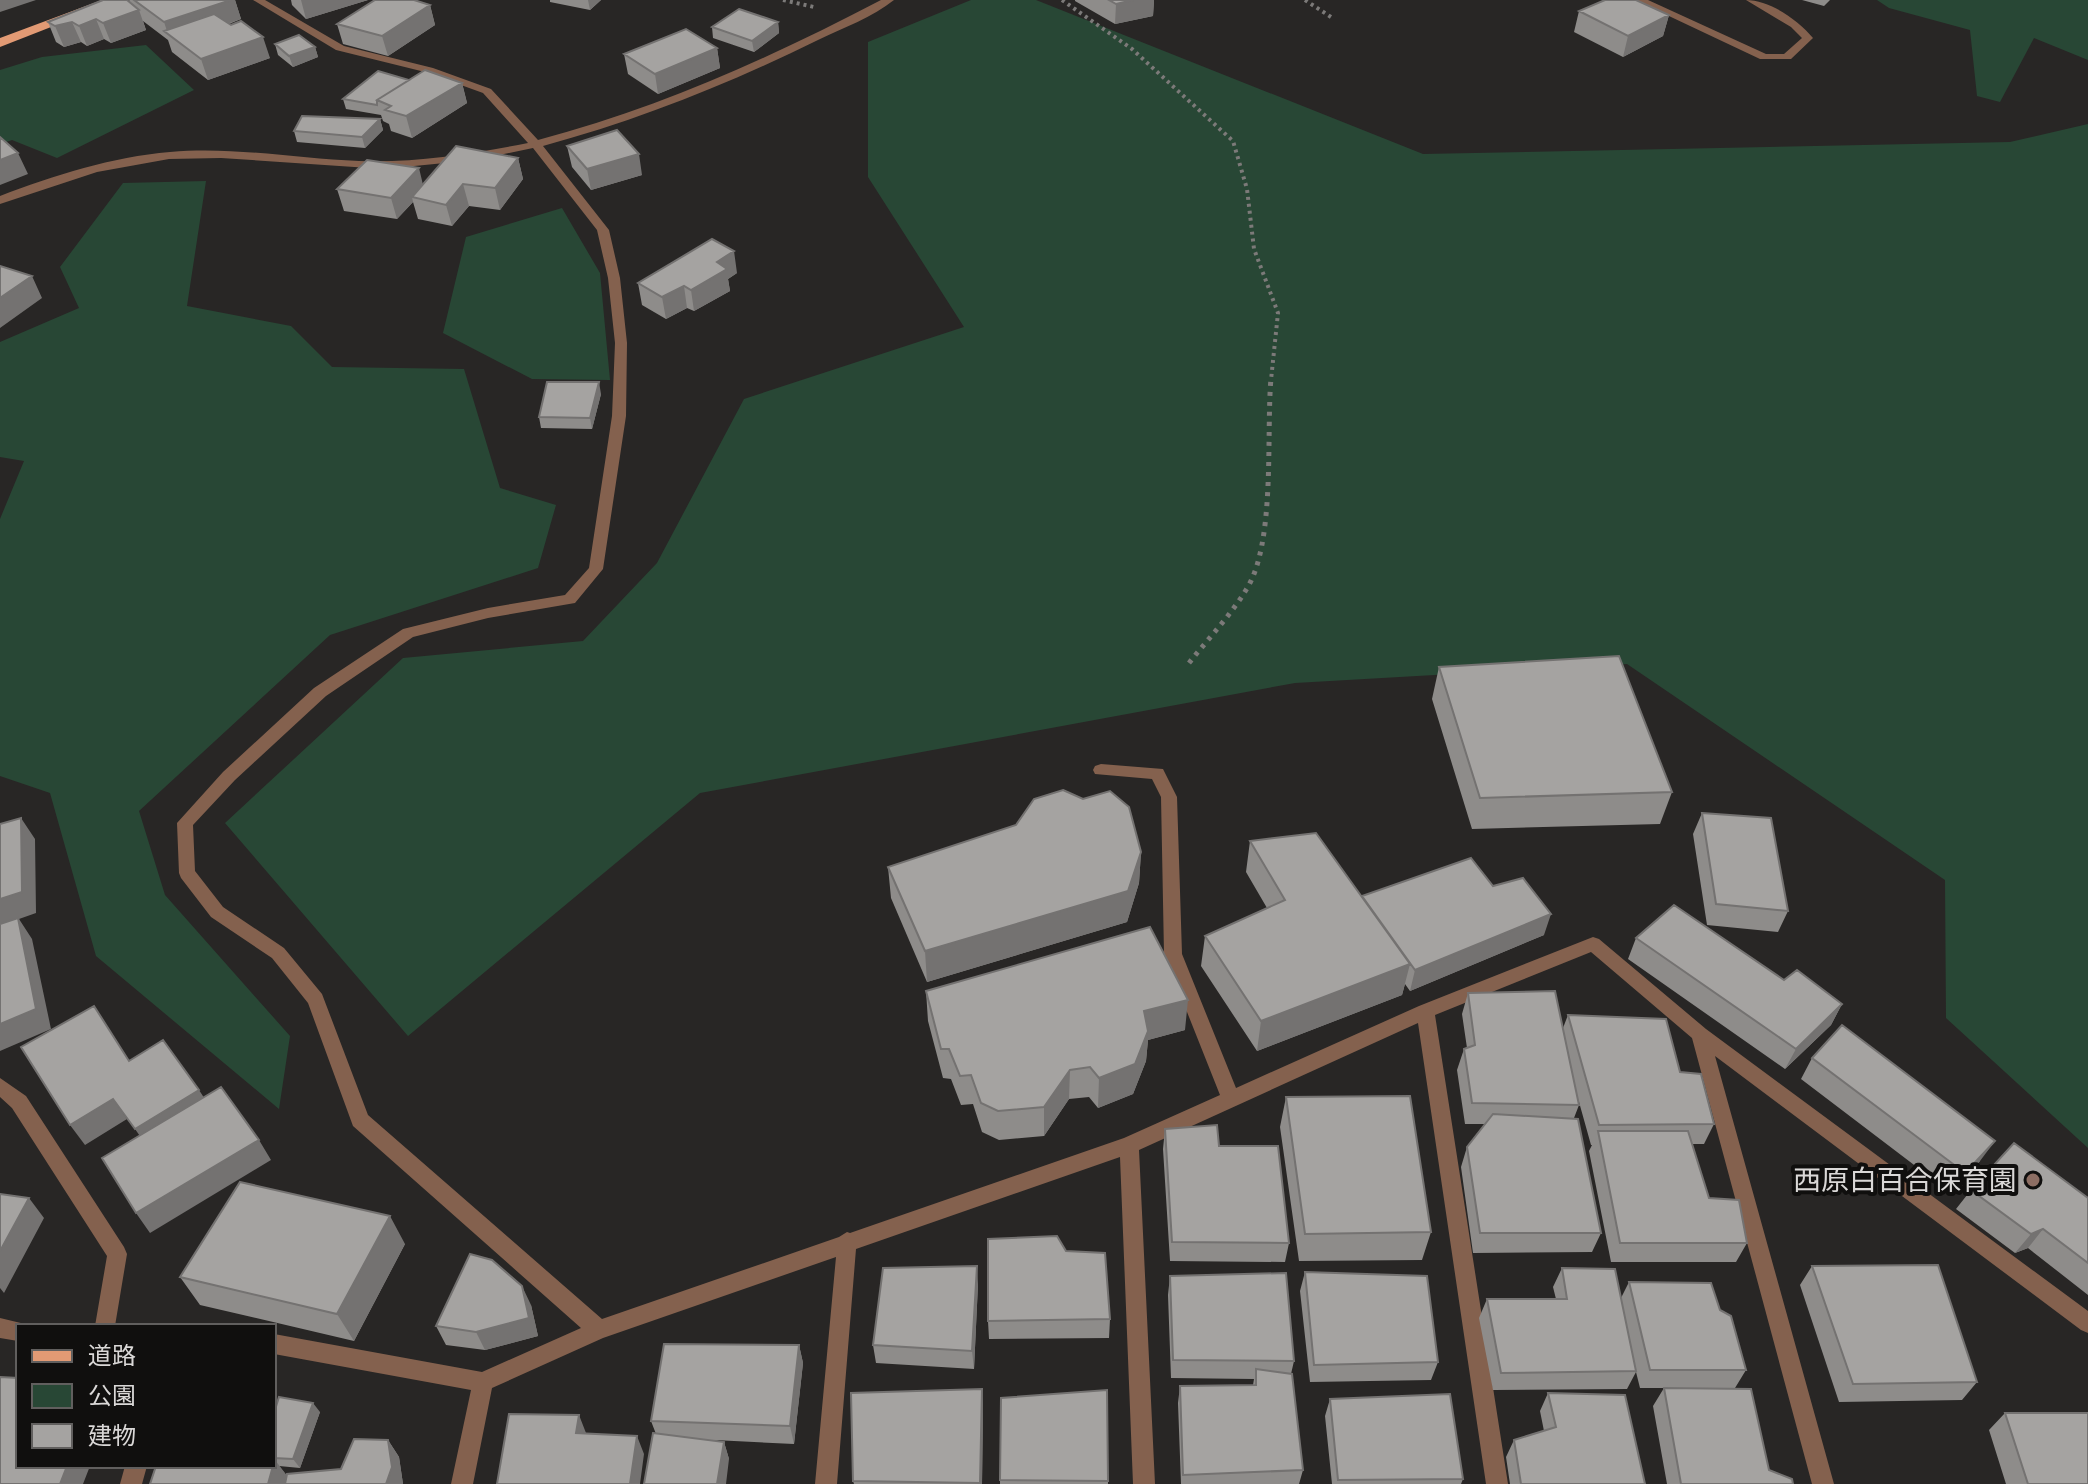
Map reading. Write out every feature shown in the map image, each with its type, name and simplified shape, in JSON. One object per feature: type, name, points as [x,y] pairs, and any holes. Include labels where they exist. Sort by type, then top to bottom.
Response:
[{"type":"main road","points":[[0,43],[114,0]]},
{"type":"street","points":[[258,0],[340,48],[429,70],[487,91],[536,145],[603,230],[614,278],[621,343],[619,416],[596,569],[570,599],[488,613],[408,633],[320,692],[229,776],[185,823],[187,873],[217,912],[278,953],[316,999],[360,1120],[599,1330]]},
{"type":"street","points":[[0,200],[92,171],[194,154],[344,165],[410,164],[481,157],[536,145],[666,107],[803,46],[889,0]]},
{"type":"street","points":[[1640,0],[1764,57],[1787,57],[1808,38],[1795,25],[1751,0]]},
{"type":"street","points":[[1101,770],[1157,773],[1169,797],[1173,954],[1231,1099]]},
{"type":"street","points":[[276,1344],[483,1382],[599,1330],[1129,1145],[1425,1011],[1593,944],[1700,1034],[2088,1323]]},
{"type":"street","points":[[1425,1011],[1497,1484]]},
{"type":"street","points":[[1700,1034],[1823,1484]]},
{"type":"street","points":[[0,1086],[19,1102],[117,1254],[105,1324]]},
{"type":"street","points":[[1129,1145],[1144,1484]]},
{"type":"street","points":[[826,1484],[847,1241]]},
{"type":"street","points":[[462,1484],[483,1382]]},
{"type":"path","points":[[1062,0],[1132,49],[1233,141],[1247,189],[1254,249],[1278,313],[1267,423],[1267,522],[1248,588],[1189,663]]},
{"type":"path","points":[[1305,0],[1331,17]]},
{"type":"green space","points":[[971,0],[1036,0],[1423,154],[2010,142],[2088,124],[2088,1148],[1946,1018],[1945,880],[1627,664],[1295,683],[700,793],[408,1036],[225,823],[403,658],[583,641],[657,563],[744,399],[964,327],[868,177],[868,42]]},
{"type":"green space","points":[[1877,0],[2088,0],[2088,60],[2034,38],[2000,102],[1977,96],[1970,30],[1889,8]]},
{"type":"green space","points":[[146,45],[194,90],[57,158],[12,140],[0,144],[0,70],[42,57]]},
{"type":"green space","points":[[206,181],[187,306],[291,326],[332,367],[464,369],[500,488],[556,505],[538,568],[330,635],[139,811],[165,895],[290,1036],[279,1109],[96,956],[50,793],[0,776],[0,519],[24,461],[0,457],[0,342],[79,308],[60,267],[123,183]]},
{"type":"green space","points":[[562,208],[600,273],[610,380],[532,379],[443,333],[466,237]]},
{"type":"building","points":[[103,0],[127,0],[139,10],[103,23],[96,19],[79,26],[72,22],[55,26],[48,22]]},
{"type":"building","points":[[134,0],[231,0],[164,22]]},
{"type":"building","points":[[375,0],[414,0],[430,5],[382,36],[337,24]]},
{"type":"building","points":[[1109,0],[1133,0],[1116,4]]},
{"type":"building","points":[[1605,0],[1636,0],[1669,15],[1628,36],[1579,11]]},
{"type":"building","points":[[739,9],[778,22],[752,41],[712,27]]},
{"type":"building","points":[[214,14],[231,25],[241,21],[263,37],[201,59],[164,31]]},
{"type":"building","points":[[686,29],[717,48],[655,74],[624,54]]},
{"type":"building","points":[[299,35],[315,47],[289,56],[275,44]]},
{"type":"building","points":[[425,70],[462,83],[406,116],[385,110],[391,106],[377,100]]},
{"type":"building","points":[[378,71],[409,80],[377,100],[377,105],[343,99]]},
{"type":"building","points":[[302,116],[380,119],[362,137],[294,131]]},
{"type":"building","points":[[617,130],[639,154],[587,169],[567,146]]},
{"type":"building","points":[[0,137],[18,153],[0,160]]},
{"type":"building","points":[[456,146],[518,158],[495,188],[463,184],[446,205],[412,197]]},
{"type":"building","points":[[367,160],[419,168],[391,198],[337,189]]},
{"type":"building","points":[[712,239],[734,251],[717,262],[727,269],[691,290],[684,286],[662,297],[638,283]]},
{"type":"building","points":[[0,266],[32,276],[0,298]]},
{"type":"building","points":[[547,382],[599,382],[590,418],[539,417]]},
{"type":"building","points":[[1619,656],[1672,792],[1480,798],[1439,667]]},
{"type":"building","points":[[1063,790],[1083,799],[1110,791],[1129,807],[1141,852],[1128,891],[925,951],[888,867],[1016,825],[1034,799]]},
{"type":"building","points":[[1702,813],[1771,818],[1788,911],[1716,904]]},
{"type":"building","points":[[21,818],[22,892],[0,899],[0,824]]},
{"type":"building","points":[[1316,833],[1410,964],[1261,1021],[1205,936],[1285,900],[1250,841]]},
{"type":"building","points":[[1471,858],[1493,886],[1523,878],[1551,914],[1415,970],[1362,896]]},
{"type":"building","points":[[1674,905],[1784,980],[1797,970],[1842,1004],[1796,1049],[1636,938]]},
{"type":"building","points":[[18,918],[36,1009],[0,1024],[0,924]]},
{"type":"building","points":[[1150,927],[1188,1000],[1144,1011],[1148,1031],[1135,1064],[1099,1078],[1090,1067],[1070,1070],[1044,1107],[998,1111],[981,1103],[971,1075],[960,1076],[949,1049],[941,1049],[926,991]]},
{"type":"building","points":[[1555,991],[1579,1105],[1472,1103],[1464,1049],[1475,1045],[1468,993]]},
{"type":"building","points":[[94,1006],[129,1061],[163,1040],[199,1090],[135,1129],[113,1099],[70,1125],[21,1047]]},
{"type":"building","points":[[1568,1015],[1666,1019],[1680,1072],[1701,1074],[1714,1124],[1599,1125]]},
{"type":"building","points":[[1842,1025],[1995,1141],[1965,1173],[1812,1058]]},
{"type":"building","points":[[221,1087],[259,1140],[136,1213],[102,1158]]},
{"type":"building","points":[[1410,1096],[1431,1232],[1305,1234],[1286,1097]]},
{"type":"building","points":[[1493,1114],[1578,1119],[1601,1233],[1480,1233],[1467,1147]]},
{"type":"building","points":[[1217,1125],[1219,1146],[1278,1146],[1289,1243],[1172,1242],[1165,1129]]},
{"type":"building","points":[[1598,1131],[1688,1131],[1709,1198],[1739,1200],[1747,1243],[1620,1243]]},
{"type":"building","points":[[2014,1143],[2088,1198],[2088,1263],[2043,1229],[2031,1234],[1971,1190]]},
{"type":"building","points":[[240,1182],[390,1216],[337,1314],[180,1277]]},
{"type":"building","points":[[0,1194],[29,1198],[0,1251]]},
{"type":"building","points":[[1057,1236],[1066,1251],[1105,1253],[1110,1319],[988,1321],[988,1239]]},
{"type":"building","points":[[470,1254],[492,1260],[522,1286],[529,1318],[476,1332],[436,1326]]},
{"type":"building","points":[[1938,1265],[1977,1382],[1853,1384],[1812,1266]]},
{"type":"building","points":[[977,1266],[972,1351],[873,1345],[883,1268]]},
{"type":"building","points":[[1562,1268],[1615,1269],[1636,1371],[1501,1373],[1487,1299],[1567,1299]]},
{"type":"building","points":[[1305,1272],[1427,1276],[1438,1362],[1314,1365]]},
{"type":"building","points":[[1286,1273],[1294,1361],[1173,1360],[1170,1276]]},
{"type":"building","points":[[1629,1282],[1711,1283],[1720,1310],[1731,1316],[1746,1370],[1650,1370]]},
{"type":"building","points":[[664,1344],[799,1345],[790,1426],[651,1421]]},
{"type":"building","points":[[1256,1369],[1292,1374],[1303,1470],[1183,1475],[1180,1386],[1256,1385]]},
{"type":"building","points":[[0,1377],[16,1378],[16,1468],[66,1468],[60,1484],[0,1484]]},
{"type":"building","points":[[1664,1388],[1751,1389],[1769,1470],[1792,1479],[1793,1484],[1681,1484]]},
{"type":"building","points":[[982,1389],[980,1483],[853,1481],[851,1393]]},
{"type":"building","points":[[1107,1390],[1108,1481],[1000,1480],[1001,1398]]},
{"type":"building","points":[[1548,1393],[1625,1395],[1645,1484],[1521,1484],[1514,1440],[1556,1427]]},
{"type":"building","points":[[1450,1394],[1463,1479],[1338,1480],[1330,1399]]},
{"type":"building","points":[[279,1397],[313,1403],[293,1459],[276,1458],[276,1407]]},
{"type":"building","points":[[2005,1413],[2088,1413],[2088,1484],[2028,1484]]},
{"type":"building","points":[[509,1414],[579,1415],[576,1433],[637,1436],[630,1484],[497,1484]]},
{"type":"building","points":[[653,1433],[724,1442],[717,1484],[644,1484]]},
{"type":"building","points":[[354,1439],[388,1440],[392,1467],[386,1484],[285,1484],[287,1474],[341,1469]]},
{"type":"building","points":[[155,1468],[272,1468],[268,1484],[150,1484]]},
{"type":"place","name":"西原白百合保育園","points":[[2033,1180]]}]
